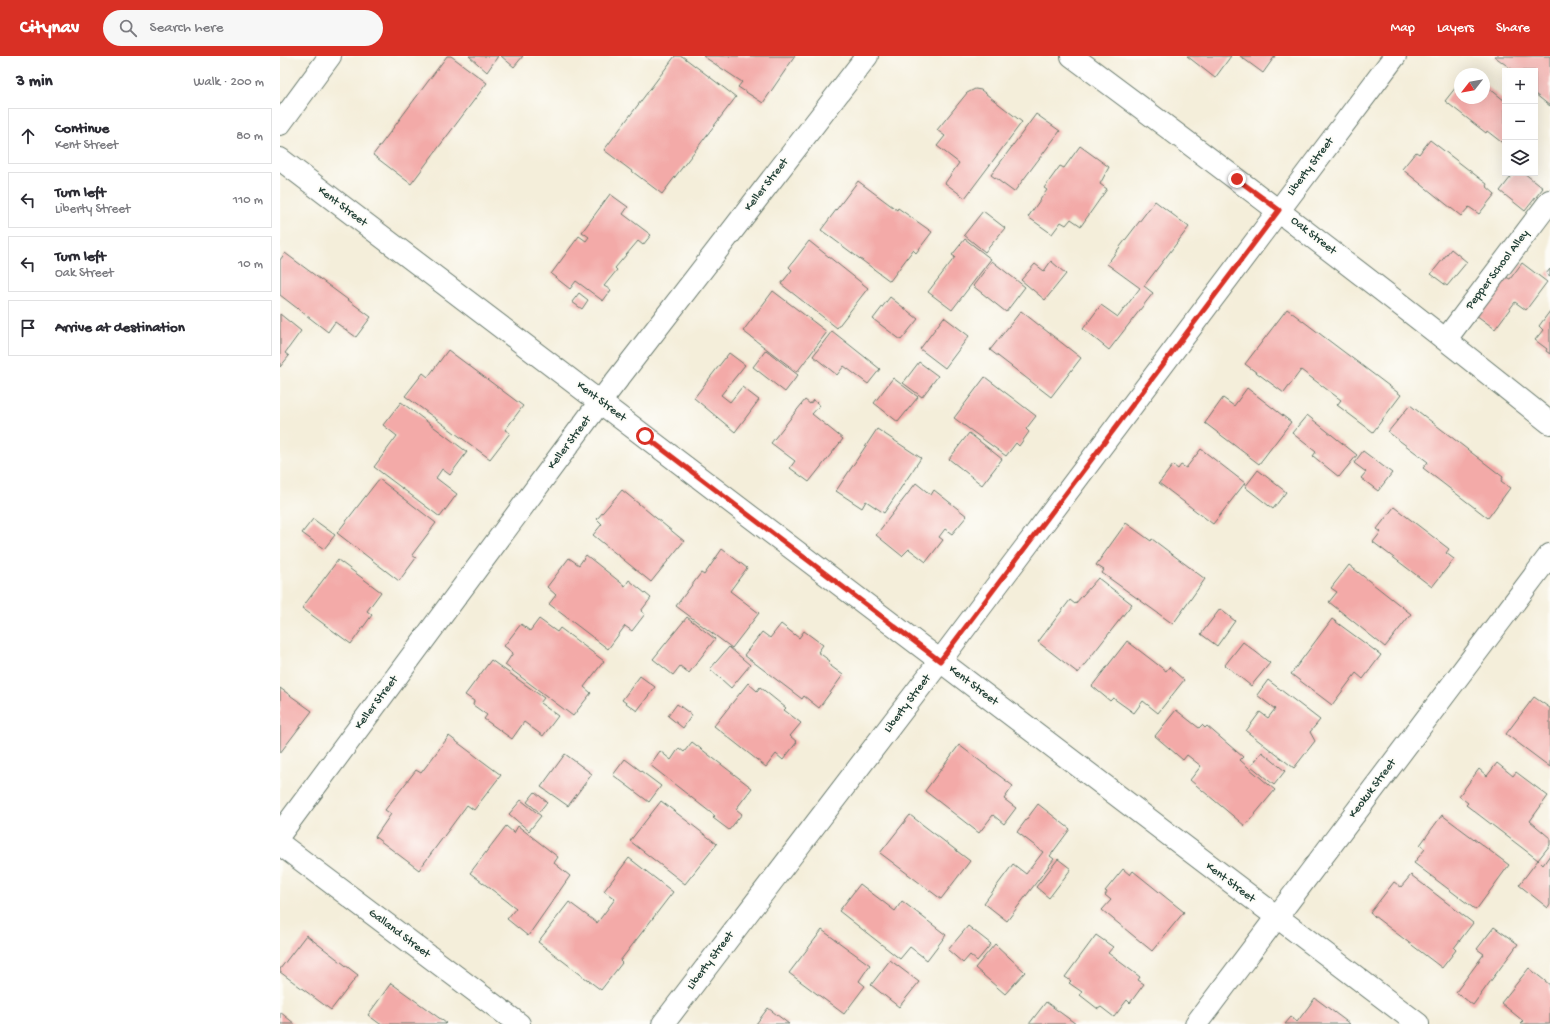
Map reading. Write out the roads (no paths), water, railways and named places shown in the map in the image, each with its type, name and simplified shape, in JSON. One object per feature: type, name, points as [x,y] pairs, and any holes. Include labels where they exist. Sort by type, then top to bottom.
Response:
[{"type":"street","points":[[280,124],[330,56]]},
{"type":"street","name":"Keller Street","points":[[280,834],[600,402],[867,56]]},
{"type":"street","name":"Oak Street","points":[[1072,56],[1279,210],[1446,339],[1550,423]]},
{"type":"street","name":"Liberty Street","points":[[663,1024],[940,661],[1395,56]]},
{"type":"street","name":"Kent Street","points":[[280,160],[600,402],[1276,918],[1418,1024]]},
{"type":"street","name":"Pepper School Alley","points":[[1446,339],[1550,201]]},
{"type":"street","name":"Keokuk Street","points":[[1196,1024],[1550,556]]},
{"type":"street","name":"Galland Street","points":[[280,844],[519,1024]]}]
